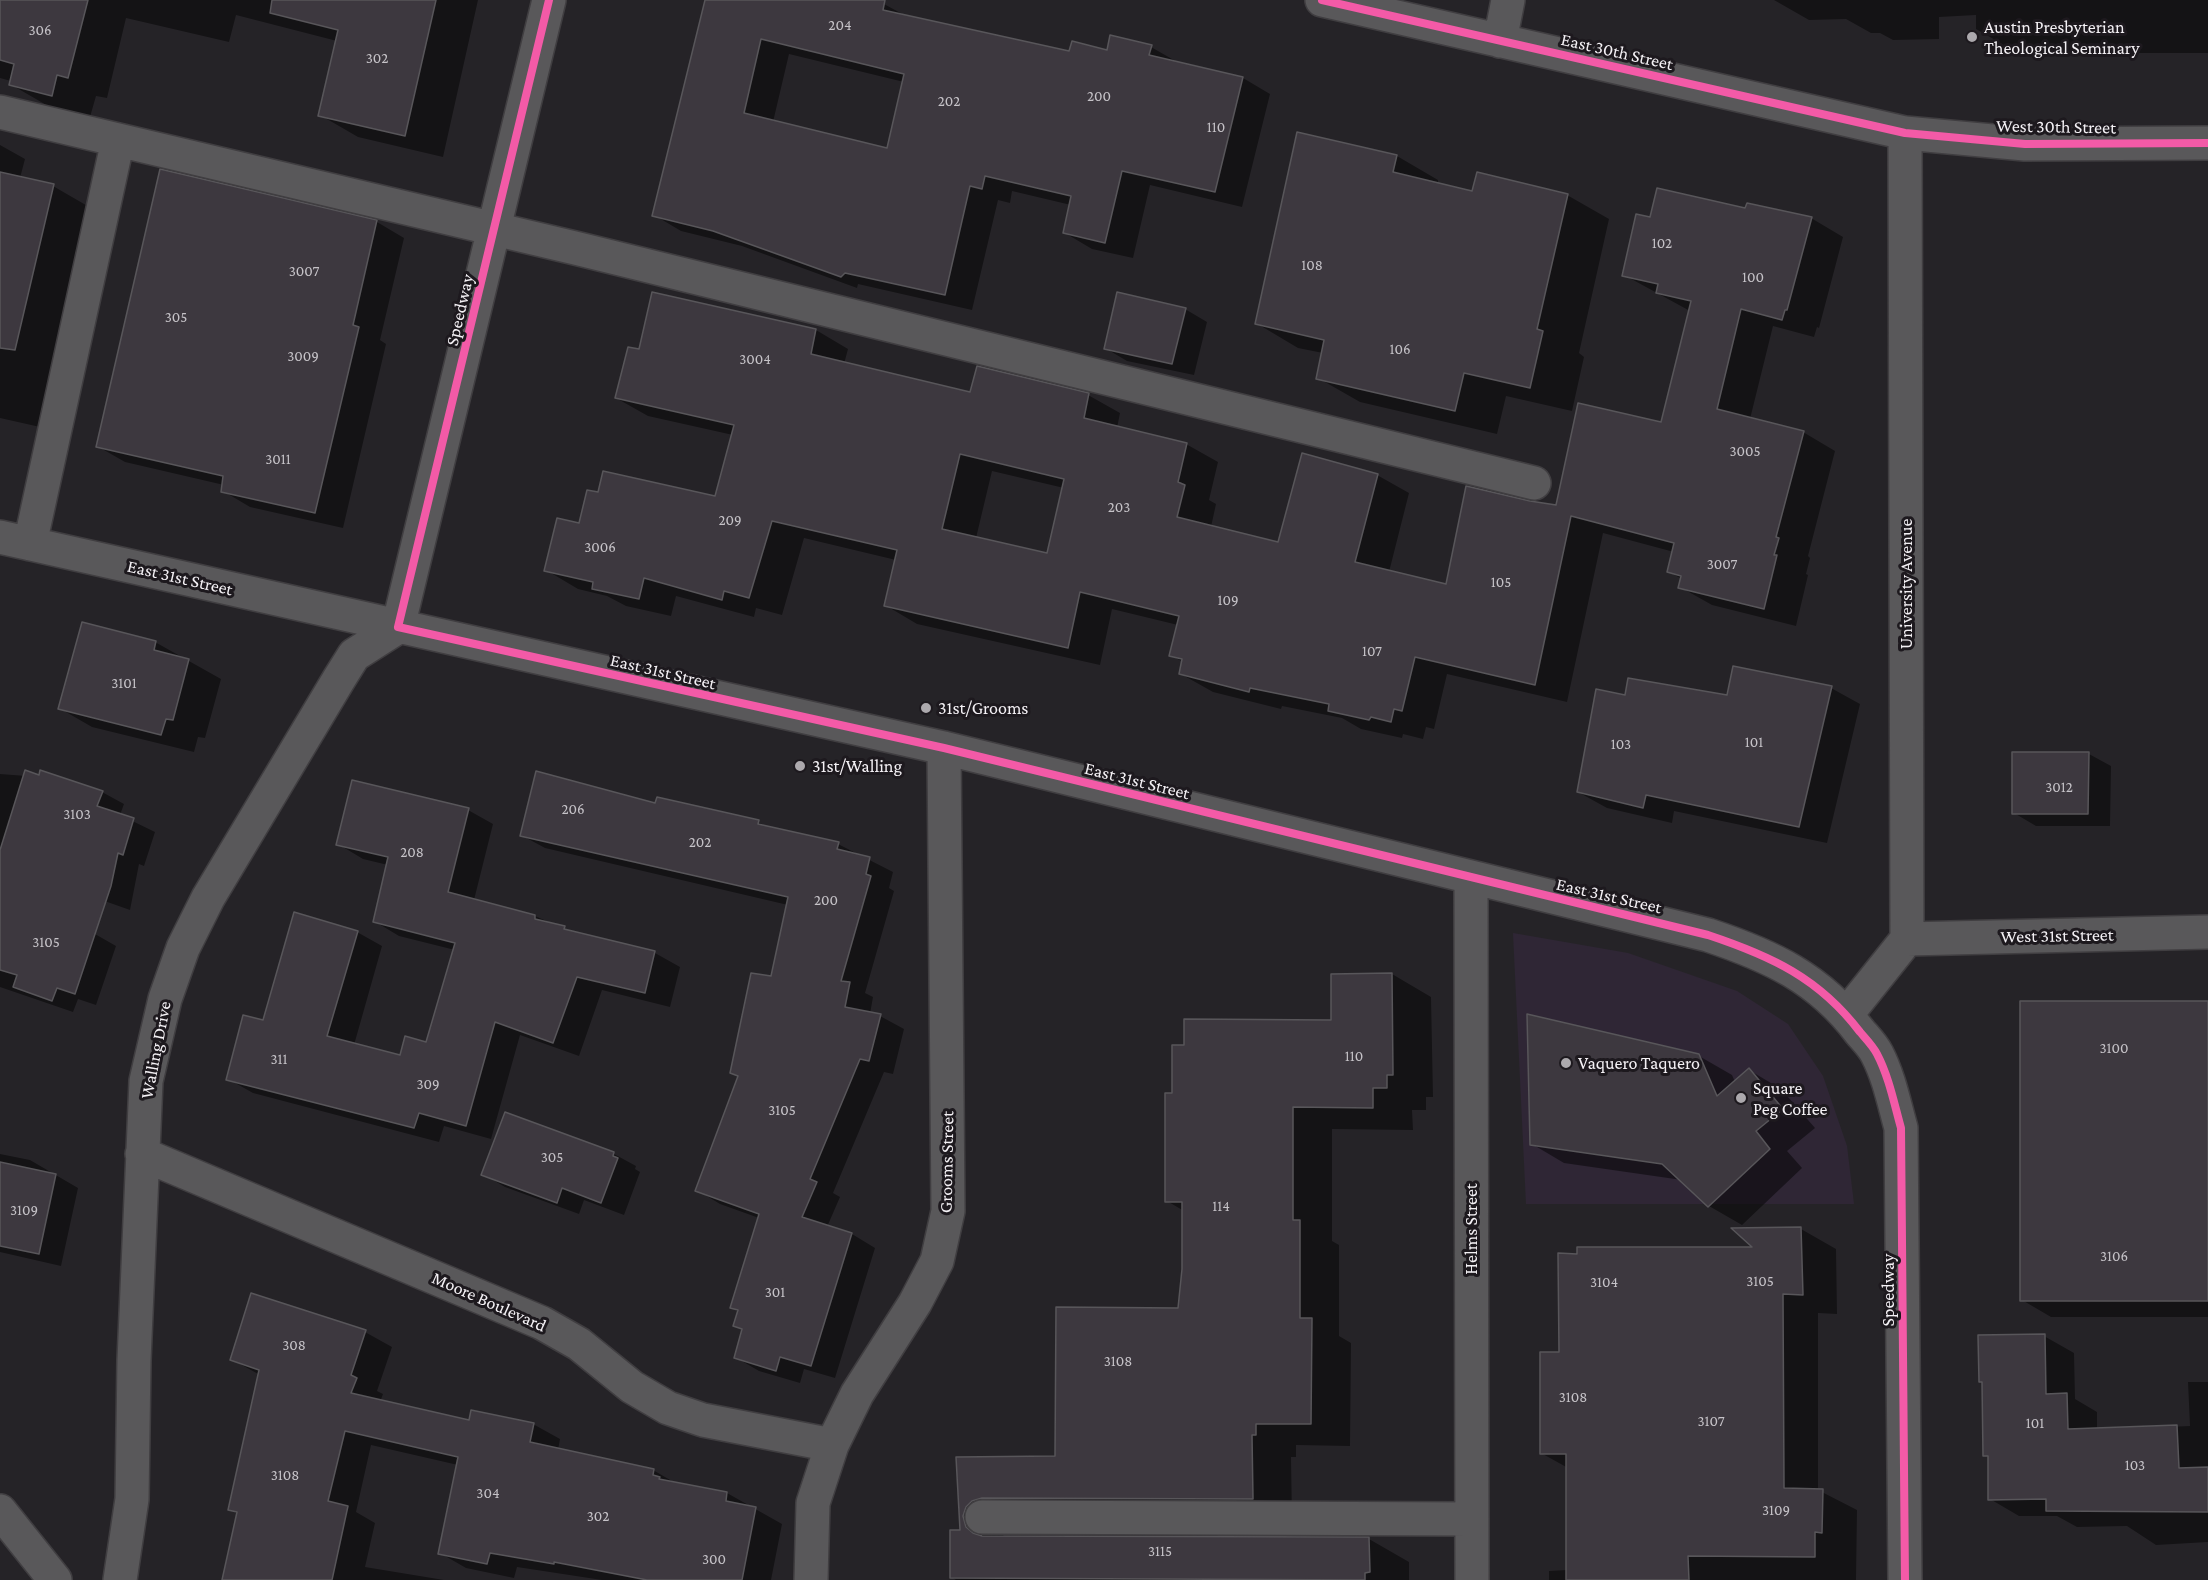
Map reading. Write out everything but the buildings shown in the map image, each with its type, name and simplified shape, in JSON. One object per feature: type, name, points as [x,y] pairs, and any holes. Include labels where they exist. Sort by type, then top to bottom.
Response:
[{"type":"street","name":"Speedway","points":[[398,627],[549,0]]},
{"type":"street","name":"East 30th Street","points":[[1322,0],[1905,133]]},
{"type":"street","points":[[1500,40],[1508,0]]},
{"type":"street","points":[[0,112],[494,229],[1534,483]]},
{"type":"street","name":"West 30th Street","points":[[1905,133],[2025,144],[2208,143]]},
{"type":"street","name":"University Avenue","points":[[1905,133],[1907,939]]},
{"type":"street","points":[[15,540],[118,140]]},
{"type":"street","name":"East 31st Street","points":[[15,540],[944,748],[1471,879],[1708,935],[1780,961],[1804,977],[1847,1014]]},
{"type":"street","name":"Walling Drive","points":[[120,1580],[132,1499],[134,1360],[146,1081],[165,999],[183,948],[208,898],[354,655],[398,627]]},
{"type":"street","name":"Grooms Street","points":[[811,1580],[813,1503],[832,1445],[857,1394],[915,1303],[937,1261],[948,1211],[944,748]]},
{"type":"street","name":"Helms Street","points":[[1471,879],[1472,1580]]},
{"type":"street","name":"West 31st Street","points":[[1907,939],[2208,932]]},
{"type":"street","points":[[1847,1014],[1907,939]]},
{"type":"street","name":"Speedway","points":[[1847,1014],[1876,1053],[1901,1128],[1905,1580]]},
{"type":"street","name":"Moore Boulevard","points":[[142,1154],[542,1323],[579,1344],[632,1387],[668,1408],[703,1420],[832,1445]]},
{"type":"street","points":[[0,1511],[55,1580]]},
{"type":"street","points":[[982,1517],[1472,1519]]},
{"type":"shaded area","points":[[1513,933],[1628,953],[1737,991],[1788,1024],[1823,1076],[1847,1146],[1854,1204],[1526,1204]]},
{"type":"cycle path","points":[[549,0],[398,627],[944,748],[1708,935],[1753,951],[1792,971],[1828,997],[1874,1048],[1888,1081],[1901,1128],[1905,1580]]},
{"type":"cycle path","points":[[1322,0],[1905,133],[2025,144],[2208,143]]},
{"type":"place","name":"Austin Presbyterian Theological Seminary","points":[[1972,37]]},
{"type":"place","name":"31st/Grooms","points":[[926,708]]},
{"type":"place","name":"31st/Walling","points":[[800,766]]},
{"type":"place","name":"Vaquero Taquero","points":[[1566,1063]]},
{"type":"place","name":"Square Peg Coffee","points":[[1741,1098]]}]
